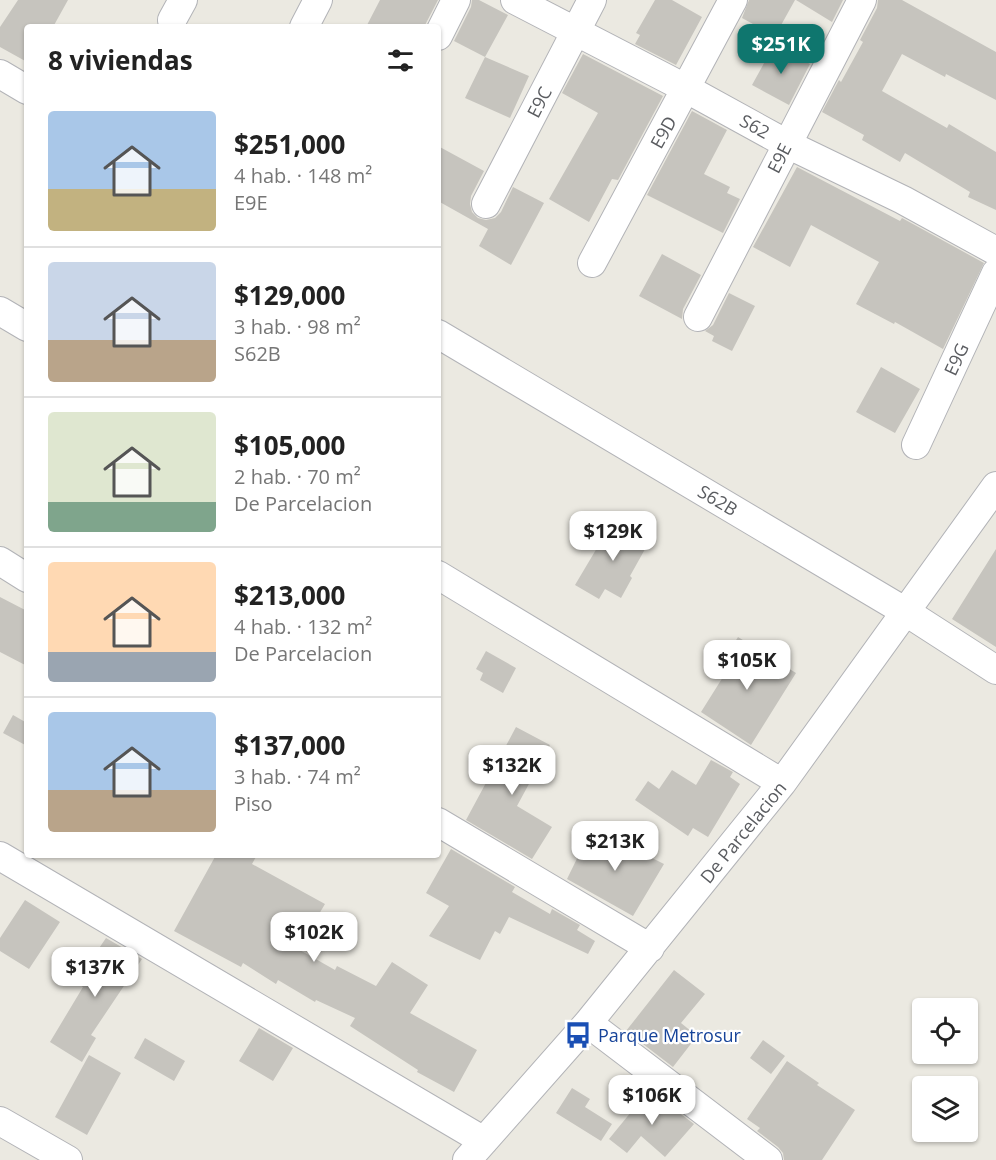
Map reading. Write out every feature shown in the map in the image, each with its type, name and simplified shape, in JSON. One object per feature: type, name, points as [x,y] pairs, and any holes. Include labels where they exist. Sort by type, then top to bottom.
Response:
[{"type":"street","points":[[306,24],[318,0]]},
{"type":"street","points":[[441,30],[456,0]]},
{"type":"street","name":"S62","points":[[515,0],[687,89],[787,144],[903,201],[996,251]]},
{"type":"street","name":"E9C","points":[[486,204],[592,0]]},
{"type":"street","name":"E9D","points":[[592,262],[733,0]]},
{"type":"street","name":"E9E","points":[[698,317],[862,0]]},
{"type":"street","points":[[0,74],[24,88]]},
{"type":"street","name":"E9G","points":[[916,445],[996,273]]},
{"type":"street","points":[[0,311],[24,325]]},
{"type":"street","name":"S62B","points":[[441,336],[906,612],[996,670]]},
{"type":"street","name":"De Parcelacion","points":[[472,1155],[588,1023],[782,783],[996,486]]},
{"type":"street","points":[[0,561],[24,576]]},
{"type":"street","points":[[441,577],[782,783]]},
{"type":"street","points":[[441,824],[650,948]]},
{"type":"street","points":[[0,856],[472,1155]]},
{"type":"street","points":[[588,1023],[768,1160]]},
{"type":"street","points":[[0,1121],[68,1160]]},
{"type":"building","points":[[18,0],[68,0],[55,24],[24,24],[24,60],[0,47],[0,27]]},
{"type":"building","points":[[380,0],[438,0],[426,24],[368,24]]},
{"type":"building","points":[[472,0],[479,0],[508,15],[485,57],[454,41],[471,7]]},
{"type":"building","points":[[655,0],[672,0],[702,17],[676,65],[635,44],[640,35],[636,33]]},
{"type":"building","points":[[749,0],[795,0],[775,36],[742,18]]},
{"type":"building","points":[[796,0],[843,0],[832,22]]},
{"type":"building","points":[[878,0],[902,0],[996,52],[996,100],[902,54],[882,91],[947,128],[949,124],[996,152],[996,210],[968,197],[970,192],[905,153],[900,162],[862,140],[864,135],[822,112],[863,42],[860,40],[877,8]]},
{"type":"building","points":[[774,45],[810,64],[789,105],[752,85]]},
{"type":"building","points":[[583,54],[663,96],[618,180],[612,179],[589,222],[549,199],[598,113],[562,93]]},
{"type":"building","points":[[485,57],[529,76],[510,118],[465,98]]},
{"type":"building","points":[[692,111],[727,130],[704,174],[730,187],[727,193],[740,199],[723,233],[647,195]]},
{"type":"building","points":[[441,148],[484,171],[471,196],[472,212],[478,218],[486,220],[495,218],[501,212],[513,187],[544,203],[511,265],[479,246],[488,229],[441,203]]},
{"type":"building","points":[[797,167],[900,221],[902,218],[984,263],[943,349],[895,322],[894,324],[856,304],[879,262],[811,225],[790,267],[753,247]]},
{"type":"building","points":[[662,254],[701,275],[683,309],[682,319],[639,296]]},
{"type":"building","points":[[729,293],[755,306],[732,351],[712,341],[714,336],[705,331],[713,325]]},
{"type":"building","points":[[881,367],[920,389],[895,433],[856,412]]},
{"type":"building","points":[[613,521],[649,542],[621,598],[605,589],[599,599],[575,585]]},
{"type":"building","points":[[996,549],[996,647],[952,619]]},
{"type":"building","points":[[0,597],[24,609],[24,664],[0,652]]},
{"type":"building","points":[[738,637],[796,673],[751,745],[701,712],[723,677],[716,673]]},
{"type":"building","points":[[486,651],[516,668],[503,693],[480,680],[483,673],[476,669]]},
{"type":"building","points":[[13,715],[24,721],[24,744],[3,733]]},
{"type":"building","points":[[516,727],[550,745],[517,806],[552,827],[532,859],[466,820]]},
{"type":"building","points":[[711,760],[733,772],[730,777],[740,784],[708,837],[693,828],[688,836],[635,800],[648,781],[659,789],[672,770],[696,785]]},
{"type":"building","points":[[592,828],[664,864],[633,916],[567,879]]},
{"type":"building","points":[[451,849],[515,887],[512,892],[550,914],[552,909],[580,925],[577,930],[595,941],[588,954],[509,917],[500,934],[495,931],[480,960],[429,936],[449,906],[426,893]]},
{"type":"building","points":[[214,858],[255,858],[252,864],[325,904],[298,949],[335,970],[337,966],[376,986],[392,962],[428,985],[410,1013],[477,1050],[454,1092],[417,1072],[418,1070],[350,1026],[355,1018],[316,1000],[315,1002],[278,980],[276,984],[243,963],[241,967],[174,931]]},
{"type":"building","points":[[25,900],[60,922],[29,969],[0,951],[0,938]]},
{"type":"building","points":[[106,938],[142,959],[91,1035],[96,1038],[82,1062],[50,1042],[83,987],[76,982]]},
{"type":"building","points":[[674,970],[705,994],[681,1023],[697,1036],[673,1067],[626,1031]]},
{"type":"building","points":[[259,1028],[293,1048],[273,1081],[239,1061]]},
{"type":"building","points":[[145,1038],[185,1061],[174,1081],[134,1058]]},
{"type":"building","points":[[763,1040],[785,1056],[771,1074],[750,1058]]},
{"type":"building","points":[[89,1055],[121,1073],[87,1135],[55,1117]]},
{"type":"building","points":[[787,1061],[819,1083],[817,1085],[855,1110],[822,1160],[784,1160],[783,1153],[778,1147],[757,1131],[760,1128],[747,1119]]},
{"type":"building","points":[[572,1088],[590,1099],[585,1107],[612,1124],[601,1141],[556,1113]]},
{"type":"building","points":[[649,1090],[694,1124],[665,1157],[641,1136],[627,1153],[609,1139]]},
{"type":"place","name":"Parque Metrosur","points":[[578,1035]]}]
